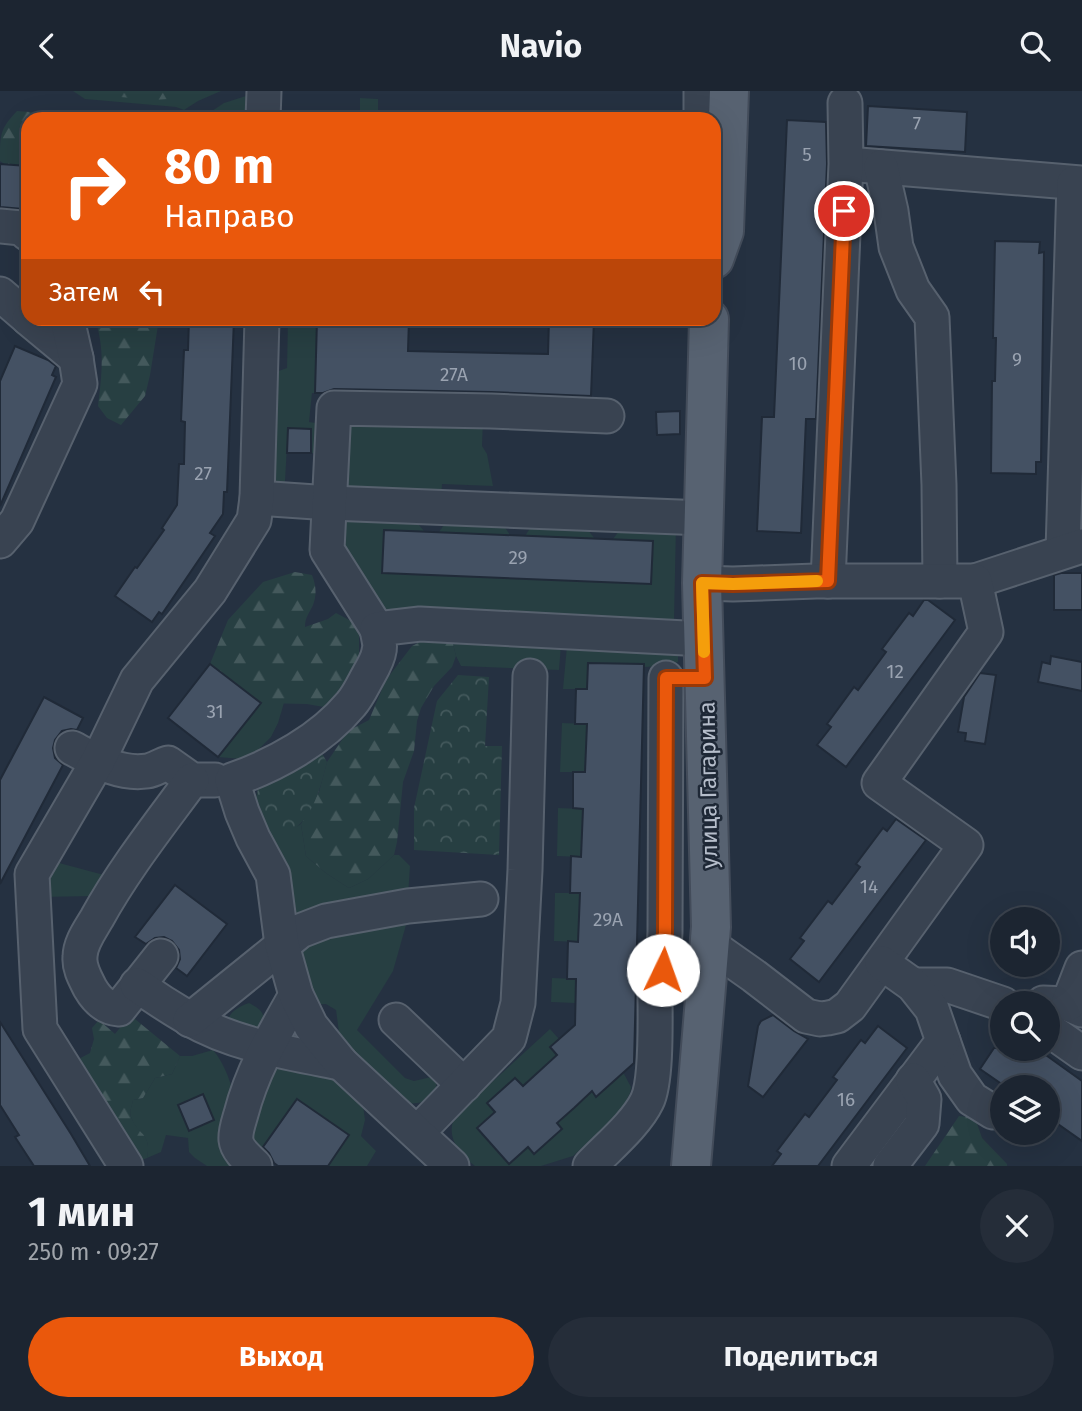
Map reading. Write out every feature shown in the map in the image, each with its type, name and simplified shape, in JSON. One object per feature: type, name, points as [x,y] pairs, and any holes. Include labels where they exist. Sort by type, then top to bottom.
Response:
[{"type":"main road","points":[[721,239],[724,231],[729,91]]},
{"type":"main road","name":"улица Гагарина","points":[[691,1166],[711,927],[702,583],[709,326]]},
{"type":"street","points":[[263,112],[264,91]]},
{"type":"street","points":[[701,91],[701,112]]},
{"type":"street","points":[[828,581],[846,164],[845,103]]},
{"type":"street","points":[[702,583],[975,581],[1073,549],[1078,183],[846,164]]},
{"type":"street","points":[[881,167],[896,247],[914,290],[932,317],[940,582]]},
{"type":"street","points":[[0,226],[21,228]]},
{"type":"street","points":[[0,294],[21,312]]},
{"type":"street","points":[[38,326],[76,358]]},
{"type":"street","points":[[0,541],[18,521],[80,384],[69,326]]},
{"type":"street","points":[[125,1166],[40,1029],[29,856],[85,754],[137,680],[183,605],[211,591],[215,558],[254,520],[247,483],[244,418],[246,359],[259,326]]},
{"type":"street","points":[[85,754],[119,770],[147,771],[168,763],[192,780],[232,780],[256,772],[311,740],[331,725],[353,702],[380,650],[377,629],[327,550],[334,408],[607,416]]},
{"type":"street","points":[[247,483],[330,503],[431,519],[604,526],[704,518]]},
{"type":"street","points":[[710,945],[806,1016],[820,1019],[837,1016],[850,1006],[882,964],[966,845],[879,783],[986,632],[975,581]]},
{"type":"street","points":[[377,629],[420,624],[704,639]]},
{"type":"street","points":[[417,1133],[509,1038],[518,1003],[525,870],[530,676]]},
{"type":"street","points":[[590,1166],[637,1117],[648,1099],[653,1075],[651,992],[665,932],[655,678],[705,678]]},
{"type":"street","points":[[161,955],[119,1009],[104,1006],[93,992],[82,972],[80,958],[84,939],[112,891],[192,780]]},
{"type":"street","points":[[232,780],[247,825],[273,875],[282,945],[296,995],[311,1026],[341,1063],[452,1166]]},
{"type":"street","points":[[190,1020],[300,931],[326,921],[408,906],[481,899]]},
{"type":"street","points":[[882,964],[913,985],[932,1009],[955,1075],[972,1099],[990,1110]]},
{"type":"street","points":[[1082,968],[1060,1012],[1082,1053]]},
{"type":"street","points":[[138,985],[190,1020],[217,1031],[267,1049],[341,1063]]},
{"type":"street","points":[[913,985],[947,985],[990,1000]]},
{"type":"street","points":[[651,992],[706,991]]},
{"type":"street","points":[[255,1166],[236,1142],[247,1092],[256,1069],[296,995]]},
{"type":"street","points":[[396,1020],[464,1084]]},
{"type":"street","points":[[849,1166],[943,1041]]},
{"type":"street","points":[[890,1166],[922,1124],[924,1099],[914,1080]]},
{"type":"green space","points":[[73,91],[221,91],[184,110],[85,99]]},
{"type":"green space","points":[[99,91],[177,91],[168,99],[152,100],[100,95]]},
{"type":"green space","points":[[246,96],[246,112],[210,112],[224,103]]},
{"type":"green space","points":[[360,98],[378,99],[378,112],[360,112]]},
{"type":"green space","points":[[17,111],[30,112],[21,112],[21,166],[6,165],[0,161],[1,138],[7,123]]},
{"type":"green space","points":[[97,326],[158,326],[145,396],[121,425],[107,418],[98,406],[101,352]]},
{"type":"green space","points":[[288,326],[317,326],[315,393],[312,393],[309,422],[323,424],[322,454],[311,453],[311,429],[288,428],[285,481],[282,485],[268,487],[273,373],[287,368]]},
{"type":"green space","points":[[483,419],[482,446],[487,454],[493,486],[442,484],[441,502],[344,487],[346,421]]},
{"type":"green space","points":[[409,513],[424,531],[384,530],[383,573],[651,584],[653,541],[613,539],[625,523],[676,525],[674,620],[661,625],[394,613],[382,610],[337,537],[343,516]]},
{"type":"green space","points":[[451,515],[498,517],[510,535],[439,532]]},
{"type":"green space","points":[[536,519],[581,521],[595,539],[525,536]]},
{"type":"green space","points":[[295,572],[312,575],[315,586],[314,601],[305,627],[328,619],[336,613],[353,622],[359,635],[359,660],[337,699],[324,707],[261,703],[210,664],[228,620],[263,582]]},
{"type":"green space","points":[[426,639],[452,640],[456,656],[452,667],[434,686],[421,708],[414,751],[403,782],[394,855],[368,879],[349,888],[306,856],[301,824],[319,792],[327,762],[348,731],[369,720],[386,680],[412,646]]},
{"type":"green space","points":[[452,640],[561,645],[559,670],[461,666]]},
{"type":"green space","points":[[567,646],[678,653],[678,662],[644,667],[644,664],[588,663],[587,689],[563,689]]},
{"type":"green space","points":[[458,675],[489,677],[485,746],[502,746],[499,855],[414,850],[414,808],[437,701]]},
{"type":"green space","points":[[261,703],[284,703],[271,737],[257,751],[242,759],[218,757]]},
{"type":"green space","points":[[562,723],[587,724],[585,772],[560,772]]},
{"type":"green space","points":[[317,745],[327,762],[318,794],[308,815],[292,830],[282,835],[260,835],[255,803],[264,777]]},
{"type":"green space","points":[[558,808],[583,809],[581,857],[557,856]]},
{"type":"green space","points":[[301,824],[306,856],[349,888],[368,879],[394,855],[399,855],[410,866],[408,897],[292,919],[260,835],[281,835]]},
{"type":"green space","points":[[48,860],[104,875],[96,896],[38,897]]},
{"type":"green space","points":[[555,893],[580,893],[578,942],[554,941]]},
{"type":"green space","points":[[408,918],[393,971],[357,1030],[405,1078],[414,1081],[435,1076],[436,1090],[430,1099],[405,1104],[341,1047],[336,1010],[326,1004],[308,1005],[295,951],[325,931]]},
{"type":"green space","points":[[552,978],[576,979],[575,1003],[551,1002]]},
{"type":"green space","points":[[249,1003],[263,1014],[262,1031],[227,1021],[235,1010]]},
{"type":"green space","points":[[130,1015],[180,1056],[172,1074],[155,1078],[143,1098],[133,1100],[131,1117],[146,1139],[148,1150],[147,1158],[131,1164],[73,1062],[90,1053],[94,1039],[92,1028],[99,1020],[115,1034]]},
{"type":"green space","points":[[550,1029],[559,1039],[557,1055],[477,1128],[510,1164],[528,1147],[534,1154],[561,1129],[557,1123],[592,1091],[596,1096],[623,1072],[631,1087],[620,1113],[573,1156],[541,1166],[475,1166],[455,1144],[452,1124],[455,1116]]},
{"type":"green space","points":[[213,1050],[228,1076],[232,1090],[243,1166],[207,1166],[189,1152],[188,1138],[166,1135],[161,1152],[147,1158],[146,1139],[130,1115],[133,1100],[143,1098],[155,1078],[172,1074],[180,1056],[192,1056]]},
{"type":"green space","points":[[270,1063],[316,1064],[362,1098],[365,1120],[361,1136],[376,1151],[367,1166],[328,1166],[349,1135],[297,1099],[259,1153],[246,1144]]},
{"type":"green space","points":[[959,1116],[975,1118],[982,1138],[1007,1166],[925,1166]]},
{"type":"building","points":[[868,106],[967,112],[965,152],[866,146]]},
{"type":"building","points":[[787,120],[826,122],[827,164],[816,419],[806,419],[801,533],[757,531],[762,417],[774,417]]},
{"type":"building","points":[[0,164],[21,166],[21,209],[0,207]]},
{"type":"building","points":[[995,241],[1040,242],[1039,253],[1044,252],[1041,462],[1036,462],[1036,474],[991,473],[992,381],[995,381],[996,338],[993,338]]},
{"type":"building","points":[[189,326],[234,326],[227,492],[224,492],[223,514],[210,533],[215,536],[162,614],[159,612],[152,622],[115,596],[164,530],[162,528],[177,505],[179,464],[184,464],[185,422],[181,421],[184,350],[188,350]]},
{"type":"building","points":[[317,326],[409,326],[408,351],[548,354],[549,326],[594,326],[591,396],[334,389],[315,393]]},
{"type":"building","points":[[15,346],[56,366],[52,375],[56,377],[0,506],[0,381]]},
{"type":"building","points":[[680,411],[680,434],[657,435],[656,412]]},
{"type":"building","points":[[288,428],[311,429],[311,453],[287,453]]},
{"type":"building","points":[[384,530],[653,541],[651,584],[382,573]]},
{"type":"building","points":[[1082,573],[1082,610],[1054,610],[1054,575]]},
{"type":"building","points":[[924,600],[928,600],[955,620],[846,767],[817,745],[831,727],[827,724],[854,687],[858,690],[886,652],[882,649],[909,613],[913,616]]},
{"type":"building","points":[[1051,656],[1082,662],[1082,691],[1038,682],[1042,662],[1050,664]]},
{"type":"building","points":[[588,663],[644,664],[634,1063],[596,1097],[592,1091],[557,1123],[562,1129],[534,1154],[528,1147],[509,1164],[477,1128],[495,1112],[487,1103],[515,1078],[523,1086],[557,1055],[550,1047],[575,1025],[576,979],[567,979],[568,941],[578,942],[580,893],[570,893],[571,856],[581,857],[583,809],[573,808],[573,772],[585,772],[587,724],[575,724],[576,689],[587,689]]},
{"type":"building","points":[[210,664],[261,703],[218,757],[168,718]]},
{"type":"building","points":[[980,673],[996,675],[985,744],[965,741],[966,733],[958,732],[964,697]]},
{"type":"building","points":[[44,697],[83,718],[77,730],[62,731],[55,740],[55,758],[63,765],[0,884],[0,780]]},
{"type":"building","points":[[896,819],[926,840],[819,982],[790,959],[804,941],[800,938],[828,901],[832,904],[860,867],[856,864],[883,828],[887,831]]},
{"type":"building","points":[[175,885],[227,924],[187,976],[176,968],[180,959],[179,950],[172,941],[164,937],[155,938],[146,944],[135,937]]},
{"type":"building","points":[[773,1015],[808,1039],[763,1097],[748,1086],[758,1026],[761,1021]]},
{"type":"building","points":[[0,1022],[90,1166],[34,1166],[15,1137],[19,1135],[0,1105]]},
{"type":"building","points":[[878,1026],[907,1048],[818,1166],[772,1166],[781,1154],[777,1151],[805,1114],[809,1117],[837,1080],[833,1077],[861,1040],[865,1043]]},
{"type":"building","points":[[990,1054],[990,1061],[1054,1061],[1082,1081],[1082,1141],[1060,1125],[1060,1075],[990,1076],[980,1069]]},
{"type":"building","points":[[203,1094],[214,1120],[189,1131],[178,1105]]},
{"type":"building","points":[[297,1099],[349,1135],[328,1166],[278,1166],[263,1147]]},
{"type":"slow traffic","points":[[704,652],[702,583],[817,581]]},
{"type":"route","points":[[663,970],[666,678],[705,678],[702,583],[828,581],[844,211]]}]
